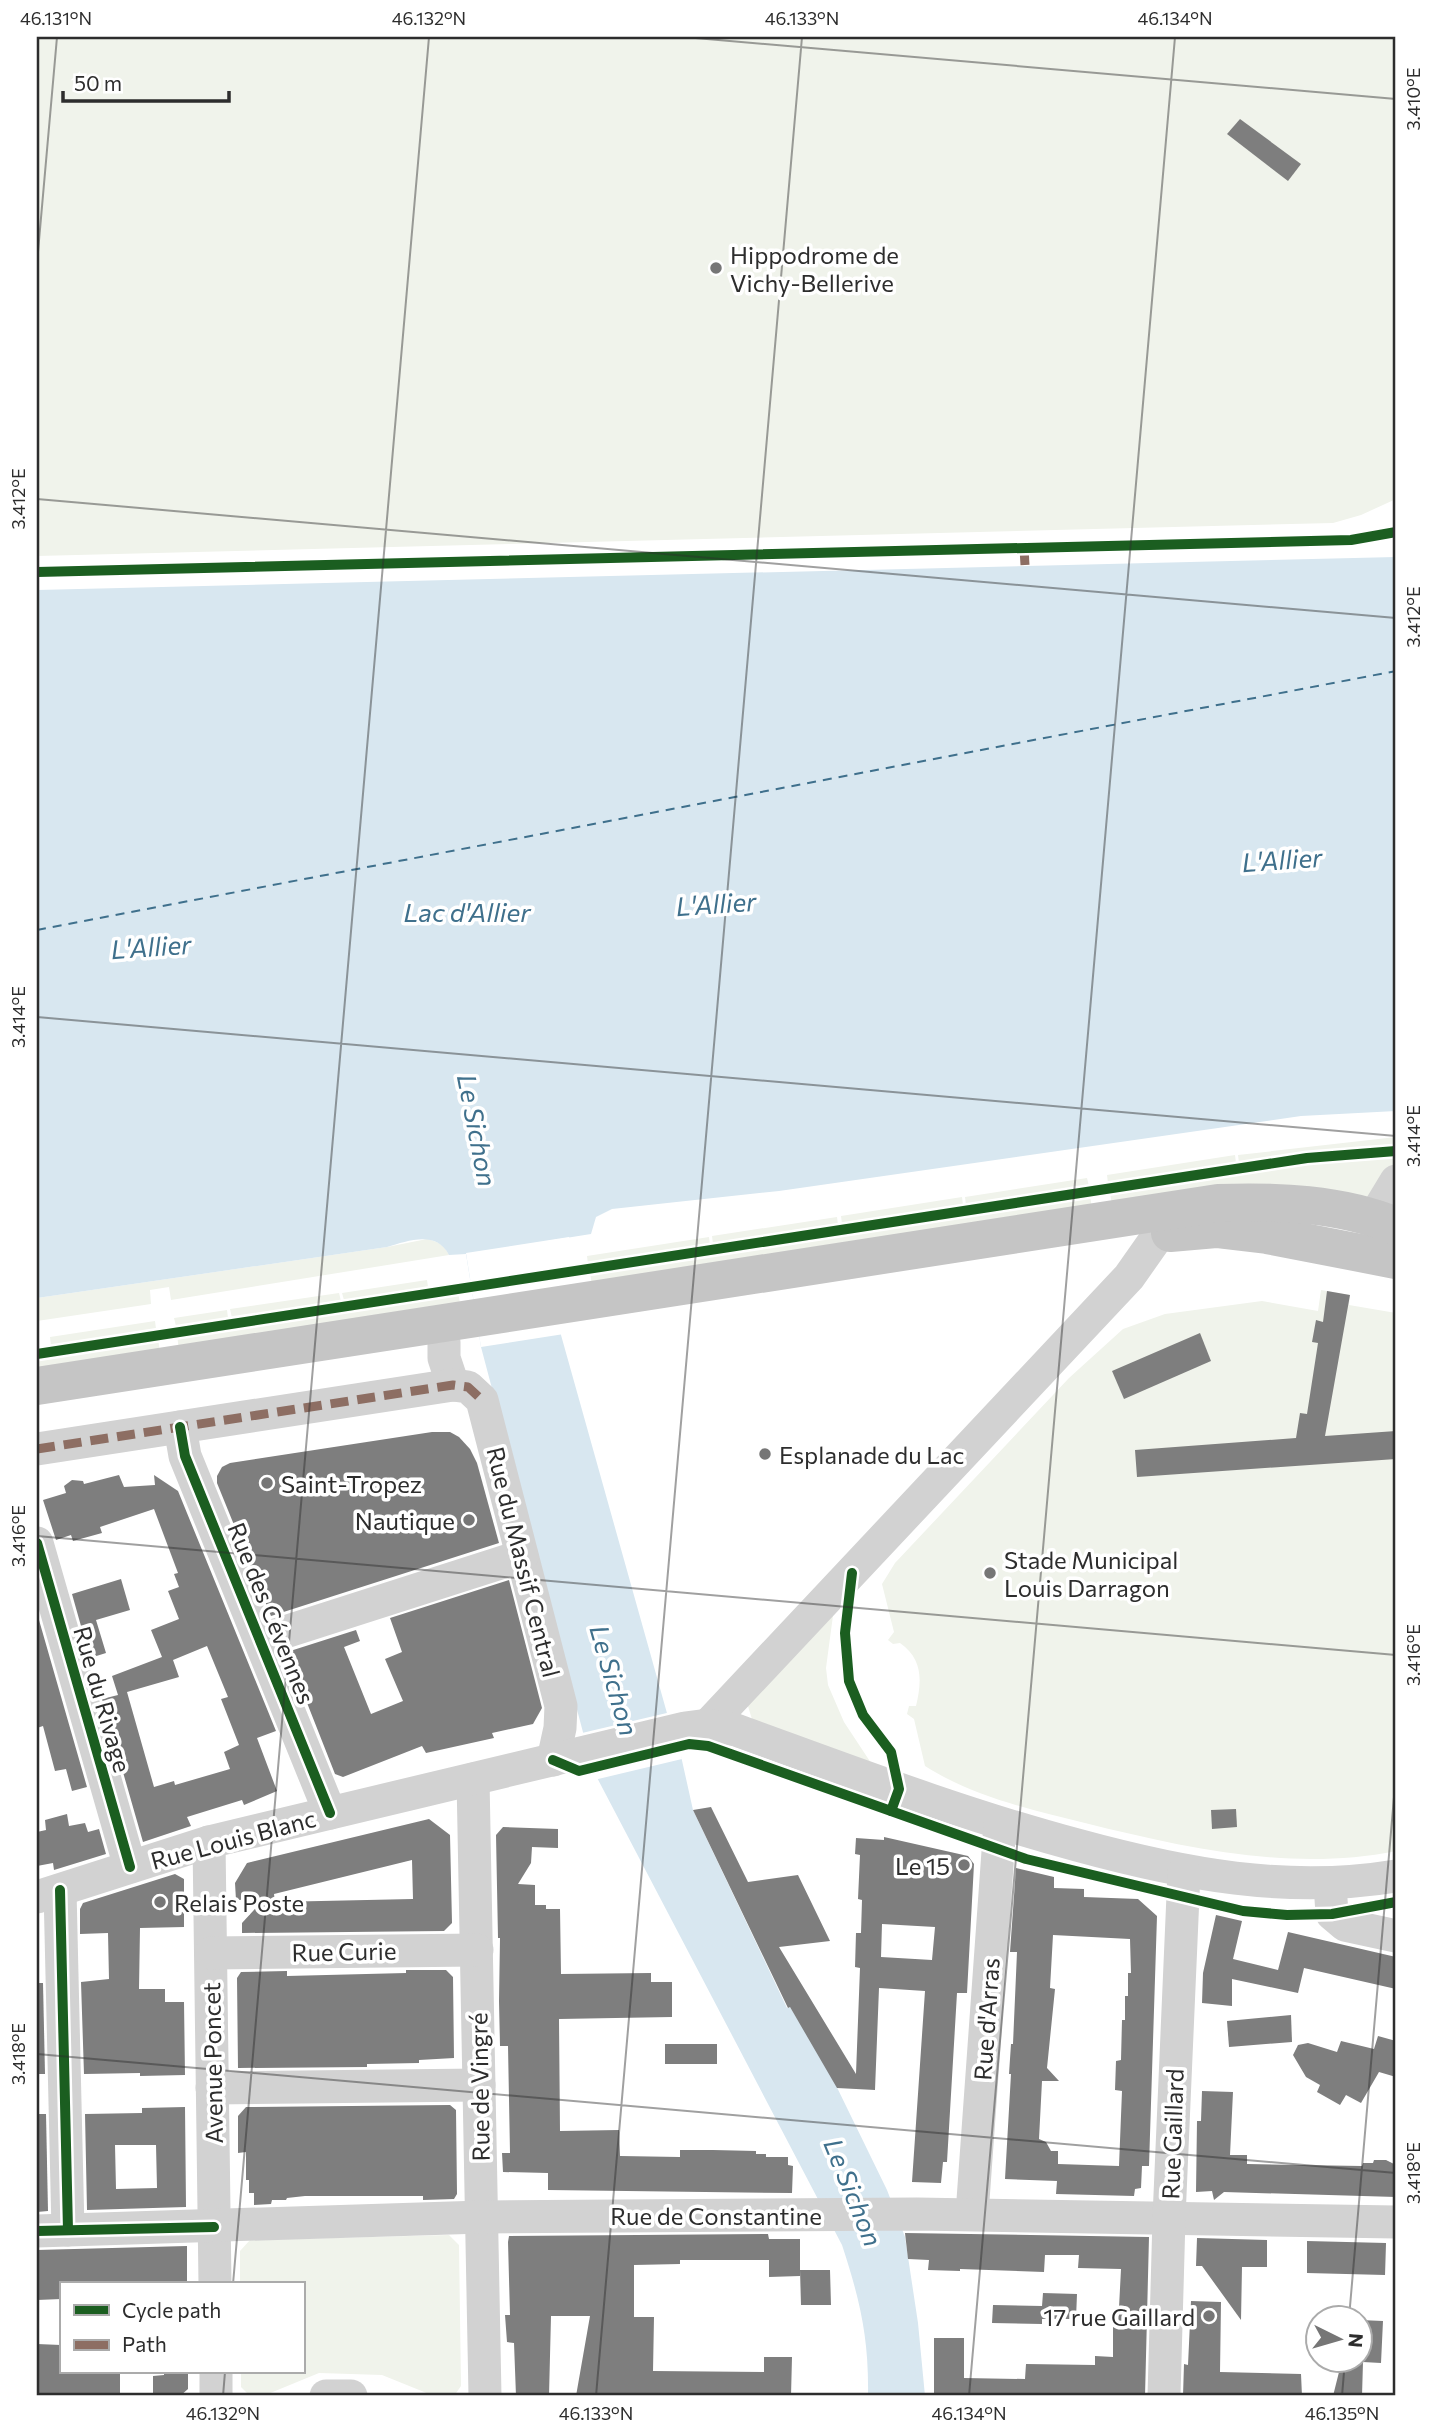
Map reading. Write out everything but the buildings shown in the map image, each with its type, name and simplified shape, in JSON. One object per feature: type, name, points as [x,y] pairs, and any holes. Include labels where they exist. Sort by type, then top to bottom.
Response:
[{"type":"main road","points":[[37,1404],[1218,1203],[1273,1201],[1323,1207],[1391,1241]]},
{"type":"main road","points":[[589,1310],[1156,1234],[1229,1231],[1391,1241]]},
{"type":"main road","points":[[37,1386],[462,1332]]},
{"type":"street","points":[[1391,1241],[1379,1209],[1396,1181]]},
{"type":"street","points":[[696,1726],[1129,1277],[1155,1240],[1156,1234]]},
{"type":"street","points":[[37,1449],[453,1385],[444,1357],[462,1332]]},
{"type":"street","name":"Rue du Massif Central","points":[[453,1385],[468,1387],[482,1400],[561,1706],[561,1728],[553,1760]]},
{"type":"street","name":"Rue des Cévennes","points":[[180,1427],[185,1456],[330,1813]]},
{"type":"street","name":"Rue du Rivage","points":[[37,1543],[130,1867]]},
{"type":"street","points":[[260,1640],[522,1556]]},
{"type":"street","points":[[696,1726],[736,1730],[1000,1824],[1184,1872],[1213,1877],[1330,1884],[1396,1876]]},
{"type":"street","name":"Rue Louis Blanc","points":[[48,1893],[209,1842],[696,1726]]},
{"type":"street","name":"Rue de Vingré","points":[[473,1779],[485,2396]]},
{"type":"street","name":"Rue d'Arras","points":[[972,2214],[1000,1824]]},
{"type":"street","name":"Avenue Poncet","points":[[209,1842],[215,2282]]},
{"type":"street","name":"Rue Gaillard","points":[[1164,2396],[1184,1872]]},
{"type":"street","points":[[1330,1884],[1332,1914],[1345,1925],[1396,1936]]},
{"type":"street","points":[[48,1893],[52,2230]]},
{"type":"street","name":"Rue Curie","points":[[211,1953],[477,1950]]},
{"type":"street","points":[[212,2088],[479,2085]]},
{"type":"street","name":"Rue de Constantine","points":[[52,2230],[482,2217],[917,2214],[1396,2222]]},
{"type":"street","points":[[216,2374],[216,2396]]},
{"type":"street","points":[[326,2396],[351,2396]]},
{"type":"shaded area","name":"Hippodrome de Vichy-Bellerive","points":[[37,37],[1396,37],[1396,499],[1361,515],[1333,523],[37,556]]},
{"type":"shaded area","points":[[1396,1137],[1396,1145],[1239,1163],[1238,1155]]},
{"type":"shaded area","points":[[1396,1154],[1396,1163],[1368,1200],[1113,1213],[1110,1192],[1257,1170]]},
{"type":"shaded area","points":[[1235,1155],[1236,1163],[1108,1183],[1107,1175]]},
{"type":"shaded area","points":[[1087,1178],[1089,1186],[966,1205],[965,1197]]},
{"type":"shaded area","points":[[1090,1195],[1093,1216],[593,1293],[590,1272]]},
{"type":"shaded area","points":[[962,1197],[963,1205],[842,1224],[841,1216]]},
{"type":"shaded area","points":[[837,1217],[838,1225],[713,1244],[712,1236]]},
{"type":"shaded area","points":[[709,1237],[710,1245],[588,1264],[587,1256]]},
{"type":"shaded area","points":[[427,1239],[440,1244],[449,1255],[171,1300],[169,1287],[150,1290],[151,1304],[37,1321],[37,1298]]},
{"type":"shaded area","points":[[427,1280],[428,1287],[344,1300],[342,1293]]},
{"type":"shaded area","name":"Stade Municipal Louis Darragon","points":[[1321,1290],[1350,1295],[1349,1305],[1396,1313],[1396,1851],[1318,1859],[1279,1858],[1200,1848],[1023,1807],[962,1786],[925,1766],[914,1719],[907,1714],[909,1706],[916,1706],[918,1697],[920,1679],[917,1663],[908,1649],[900,1643],[893,1644],[888,1640],[894,1632],[882,1584],[895,1563],[1069,1378],[1123,1329],[1165,1314],[1262,1301],[1318,1311]]},
{"type":"shaded area","points":[[458,1292],[462,1314],[180,1358],[177,1335]]},
{"type":"shaded area","points":[[339,1293],[341,1301],[232,1318],[230,1309]]},
{"type":"shaded area","points":[[227,1310],[228,1318],[176,1326],[174,1318]]},
{"type":"shaded area","points":[[155,1321],[156,1329],[51,1346],[50,1337]]},
{"type":"shaded area","points":[[158,1338],[161,1360],[37,1380],[37,1357]]},
{"type":"shaded area","points":[[834,1608],[826,1668],[828,1685],[844,1722],[875,1769],[755,1729],[747,1703]]},
{"type":"shaded area","points":[[449,2235],[459,2245],[461,2386],[454,2396],[434,2396],[382,2375],[319,2373],[263,2396],[249,2395],[241,2387],[241,2374],[304,2374],[304,2282],[240,2282],[240,2251],[250,2240]]},
{"type":"water","name":"Lac d'Allier","points":[[1396,557],[1396,1111],[1301,1116],[779,1191],[612,1209],[596,1217],[591,1234],[547,1241],[561,1335],[681,1756],[693,1810],[787,2008],[790,2007],[828,2069],[887,2190],[905,2237],[918,2323],[925,2396],[868,2396],[867,2356],[862,2319],[842,2245],[593,1770],[481,1347],[466,1254],[449,1255],[437,1242],[421,1239],[387,1247],[37,1298],[37,590]]},
{"type":"pier","points":[[569,1237],[570,1240],[551,1243],[564,1334],[481,1347],[466,1253]]},
{"type":"pier","points":[[671,1712],[682,1759],[594,1780],[582,1733]]},
{"type":"ferry route","points":[[37,930],[1396,671]]},
{"type":"marked path","points":[[1024,548],[1025,565]]},
{"type":"marked path","points":[[37,1449],[453,1385],[468,1387],[482,1400]]},
{"type":"cycle path","points":[[37,572],[1351,540],[1396,532]]},
{"type":"cycle path","points":[[37,1354],[1307,1158],[1396,1151]]},
{"type":"cycle path","points":[[180,1427],[185,1456],[330,1813]]},
{"type":"cycle path","points":[[37,1543],[130,1867]]},
{"type":"cycle path","points":[[852,1573],[845,1633],[849,1681],[863,1715],[891,1752],[899,1789],[891,1811]]},
{"type":"cycle path","points":[[553,1760],[579,1771],[689,1744],[708,1746],[1026,1859],[1243,1911],[1287,1915],[1332,1914],[1396,1902]]},
{"type":"cycle path","points":[[60,1890],[68,2230]]},
{"type":"cycle path","points":[[37,2231],[214,2227]]},
{"type":"place","name":"Hippodrome de Vichy-Bellerive","points":[[716,268]]},
{"type":"place","name":"Esplanade du Lac","points":[[765,1454]]},
{"type":"place","name":"Saint-Tropez","points":[[267,1483]]},
{"type":"place","name":"Nautique","points":[[469,1520]]},
{"type":"place","name":"Stade Municipal Louis Darragon","points":[[990,1573]]},
{"type":"place","name":"Le 15","points":[[964,1865]]},
{"type":"place","name":"Relais Poste","points":[[160,1902]]},
{"type":"place","name":"17 rue Gaillard","points":[[1209,2316]]},
{"type":"water label","name":"L'Allier","points":[[1282,859]]},
{"type":"water label","name":"L'Allier","points":[[716,903]]},
{"type":"water label","name":"L'Allier","points":[[151,946]]},
{"type":"water label","name":"Le Sichon","points":[[478,1130]]},
{"type":"water label","name":"Le Sichon","points":[[615,1680]]},
{"type":"water label","name":"Le Sichon","points":[[854,2192]]}]
